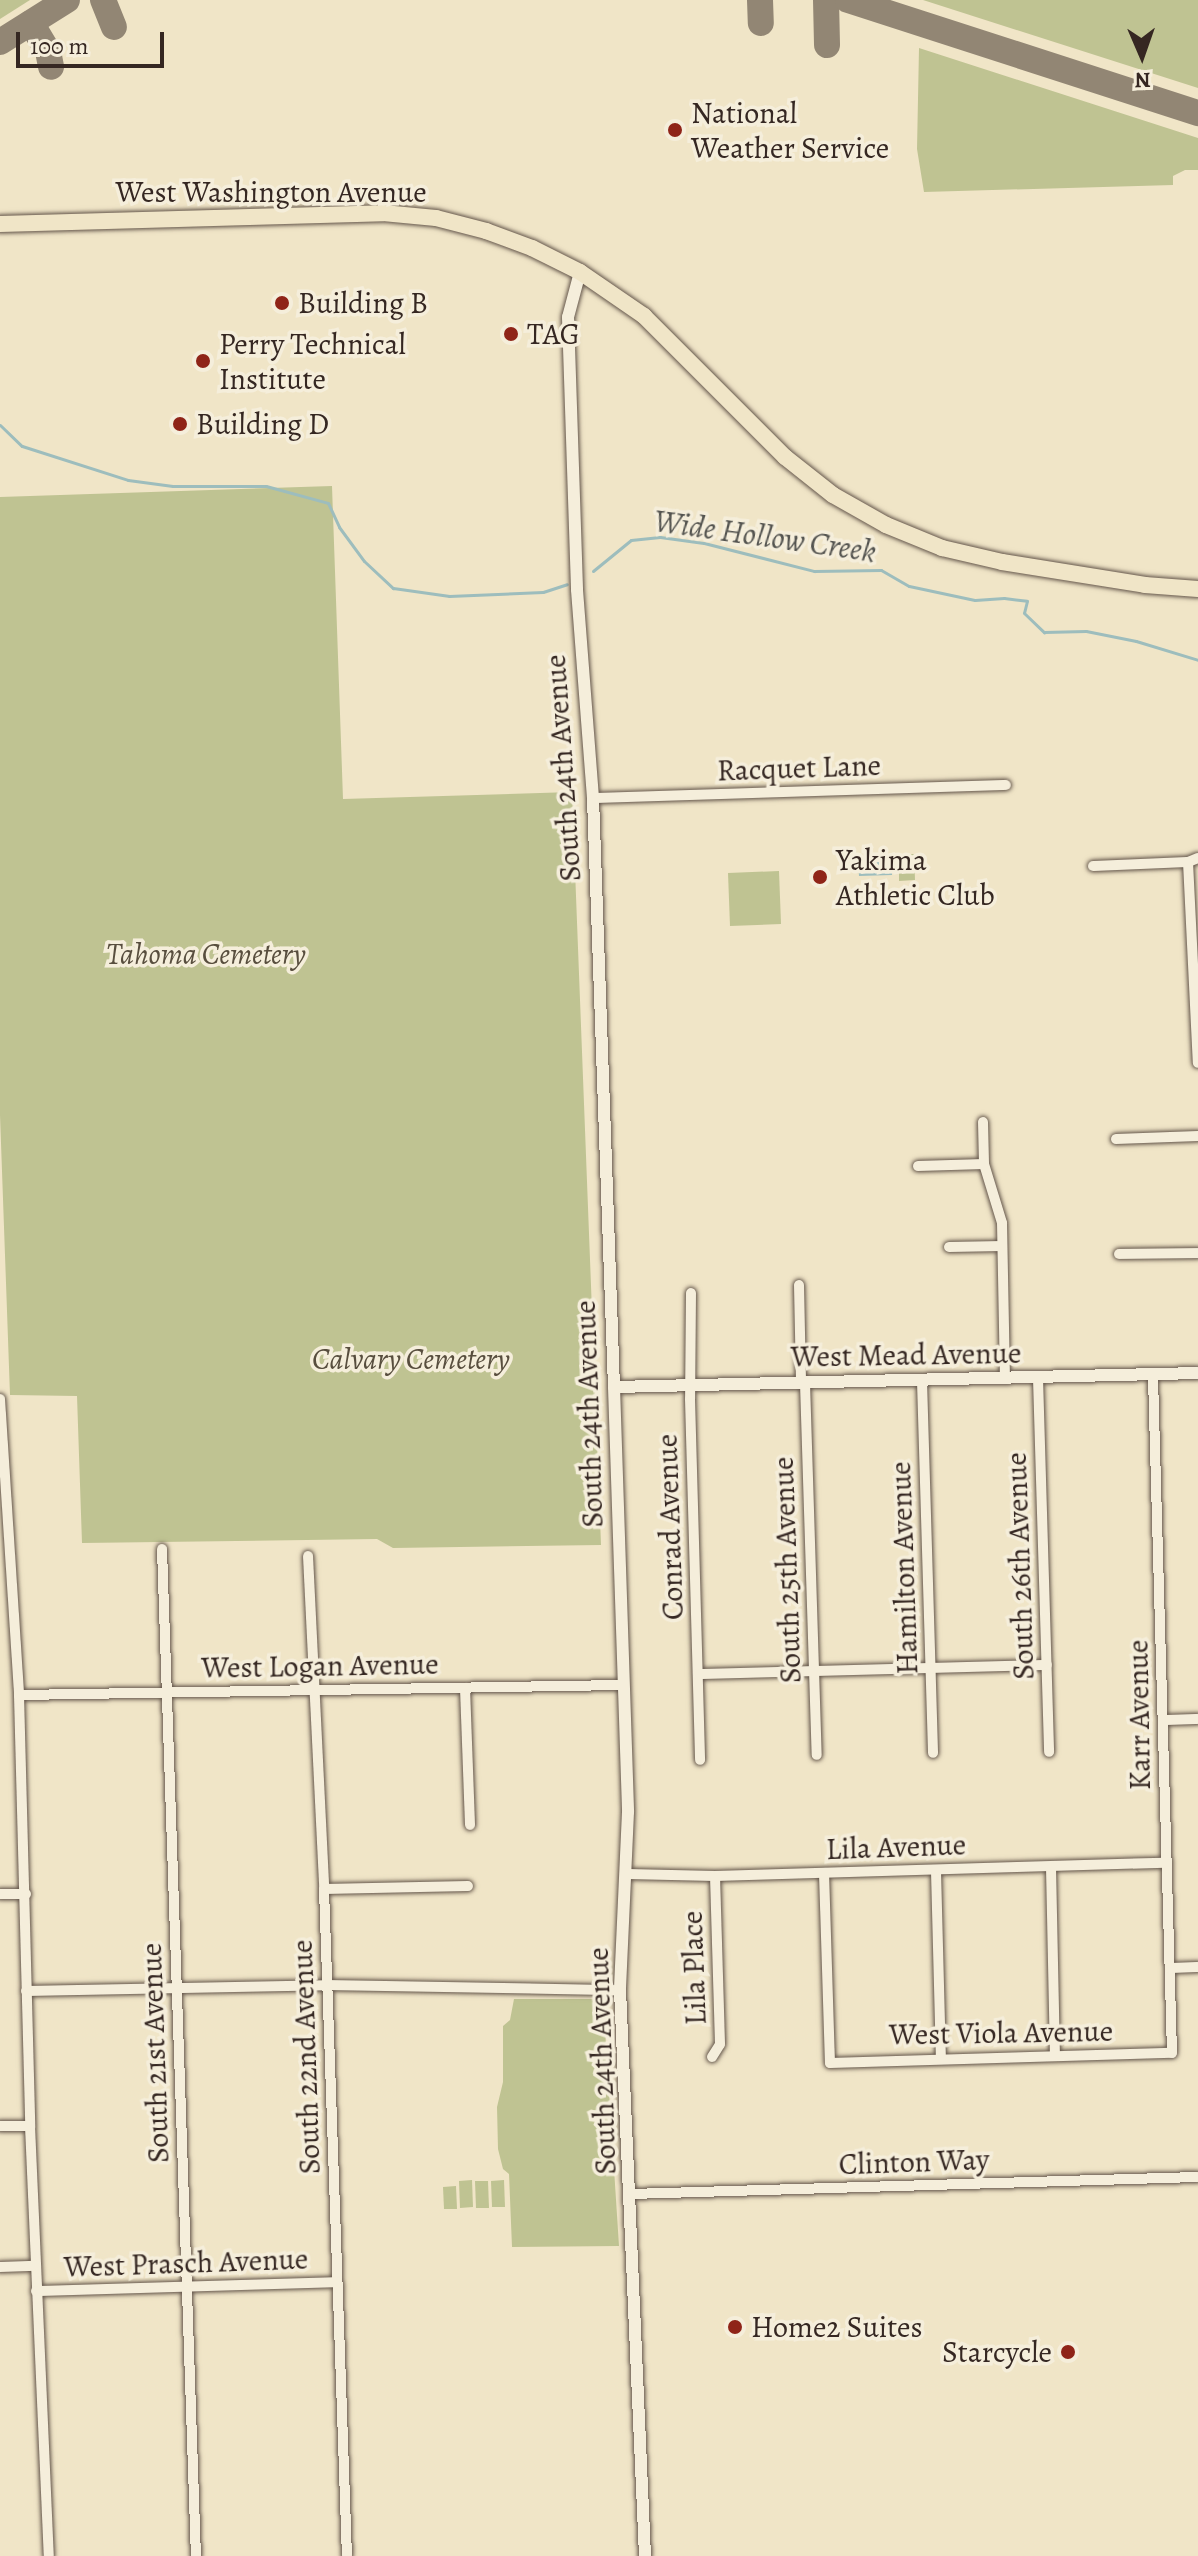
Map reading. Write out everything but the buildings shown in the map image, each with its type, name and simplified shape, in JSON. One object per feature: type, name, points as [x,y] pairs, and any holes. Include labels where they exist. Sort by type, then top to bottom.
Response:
[{"type":"main road","name":"West Washington Avenue","points":[[0,224],[393,214],[436,218],[486,231],[532,248],[580,272],[644,316],[785,457],[833,495],[886,525],[942,548],[1002,562],[1145,585],[1198,589]]},
{"type":"street","name":"South 24th Avenue","points":[[580,272],[568,317],[577,590],[593,798],[614,1387],[628,1874],[620,1990],[645,2556]]},
{"type":"street","name":"Racquet Lane","points":[[593,798],[1006,785]]},
{"type":"street","points":[[1093,866],[1193,860],[1198,1063]]},
{"type":"street","points":[[983,1122],[984,1164],[1002,1223],[1005,1378]]},
{"type":"street","points":[[1116,1139],[1198,1136]]},
{"type":"street","points":[[918,1166],[984,1164]]},
{"type":"street","points":[[949,1247],[1002,1246]]},
{"type":"street","points":[[1119,1254],[1198,1253]]},
{"type":"street","name":"South 25th Avenue","points":[[799,1285],[817,1755]]},
{"type":"street","name":"Conrad Avenue","points":[[691,1293],[700,1760]]},
{"type":"street","name":"West Mead Avenue","points":[[614,1387],[1198,1373]]},
{"type":"street","name":"Karr Avenue","points":[[1153,1375],[1172,2053]]},
{"type":"street","name":"South 26th Avenue","points":[[1038,1378],[1049,1752]]},
{"type":"street","name":"Hamilton Avenue","points":[[922,1381],[933,1753]]},
{"type":"street","points":[[1,1399],[4,1553],[19,1695],[30,2126],[49,2556]]},
{"type":"street","name":"South 21st Avenue","points":[[162,1549],[196,2556]]},
{"type":"street","name":"South 22nd Avenue","points":[[308,1556],[324,1889],[347,2556]]},
{"type":"street","points":[[698,1674],[1047,1665]]},
{"type":"street","name":"West Logan Avenue","points":[[19,1695],[623,1685]]},
{"type":"street","points":[[465,1688],[470,1825]]},
{"type":"street","points":[[1164,1720],[1198,1719]]},
{"type":"street","name":"Lila Avenue","points":[[628,1874],[715,1876],[1165,1863]]},
{"type":"street","points":[[1051,1867],[1055,2055]]},
{"type":"street","points":[[936,1871],[941,2058]]},
{"type":"street","name":"West Viola Avenue","points":[[824,1873],[830,2063],[1172,2053]]},
{"type":"street","name":"Lila Place","points":[[712,2057],[720,2044],[715,1876]]},
{"type":"street","points":[[324,1889],[468,1886]]},
{"type":"street","points":[[0,1894],[26,1894]]},
{"type":"street","points":[[1170,1968],[1198,1967]]},
{"type":"street","points":[[26,1991],[326,1985],[620,1990]]},
{"type":"street","points":[[0,2126],[30,2126]]},
{"type":"street","name":"Clinton Way","points":[[631,2194],[1198,2177]]},
{"type":"street","name":"West Prasch Avenue","points":[[0,2267],[36,2266]]},
{"type":"street","name":"West Prasch Avenue","points":[[36,2291],[187,2289],[337,2282]]},
{"type":"green space","points":[[0,0],[30,0],[0,19]]},
{"type":"green space","points":[[923,0],[1198,0],[1198,88]]},
{"type":"green space","points":[[919,48],[1198,138],[1198,170],[1185,170],[1173,176],[1173,185],[924,192],[917,149]]},
{"type":"green space","name":"Tahoma Cemetery","points":[[332,486],[343,799],[572,792],[601,1545],[393,1548],[377,1539],[82,1543],[77,1396],[10,1395],[0,1115],[0,497]]},
{"type":"green space","points":[[899,854],[914,854],[915,880],[899,881]]},
{"type":"green space","points":[[779,871],[781,924],[730,926],[728,873]]},
{"type":"green space","points":[[514,1999],[603,1999],[619,2246],[512,2247],[509,2174],[503,2169],[498,2149],[497,2107],[503,2082],[503,2026],[510,2020]]},
{"type":"green space","points":[[472,2180],[473,2207],[460,2208],[459,2181]]},
{"type":"green space","points":[[504,2180],[505,2207],[492,2207],[491,2181]]},
{"type":"green space","points":[[475,2181],[488,2181],[489,2208],[476,2208]]},
{"type":"green space","points":[[456,2186],[457,2209],[444,2209],[443,2187]]},
{"type":"water","points":[[858,858],[892,859],[892,875],[859,876]]},
{"type":"waterway","name":"Wide Hollow Creek","points":[[0,425],[22,446],[128,480],[173,486],[266,486],[328,503],[339,527],[364,561],[393,588],[449,596],[543,592],[567,584]]},
{"type":"waterway","name":"Wide Hollow Creek","points":[[593,571],[631,540],[660,537],[704,543],[814,571],[881,570],[909,586],[975,600],[1004,598],[1027,601],[1024,613],[1044,632],[1086,631],[1136,641],[1198,660]]},
{"type":"taxiway","points":[[0,42],[67,0]]},
{"type":"taxiway","points":[[103,0],[114,27]]},
{"type":"taxiway","points":[[760,0],[761,23]]},
{"type":"taxiway","points":[[826,0],[827,45]]},
{"type":"taxiway","points":[[848,0],[1198,113]]},
{"type":"taxiway","points":[[31,23],[48,51],[51,67]]},
{"type":"place","name":"National Weather Service","points":[[675,130]]},
{"type":"place","name":"Building B","points":[[282,303]]},
{"type":"place","name":"TAG","points":[[511,334]]},
{"type":"place","name":"Perry Technical Institute","points":[[203,361]]},
{"type":"place","name":"Building D","points":[[180,424]]},
{"type":"place","name":"Yakima Athletic Club","points":[[820,877]]},
{"type":"place","name":"Home2 Suites","points":[[735,2327]]},
{"type":"place","name":"Starcycle","points":[[1068,2352]]},
{"type":"park label","name":"Calvary Cemetery","points":[[411,1359]]}]
